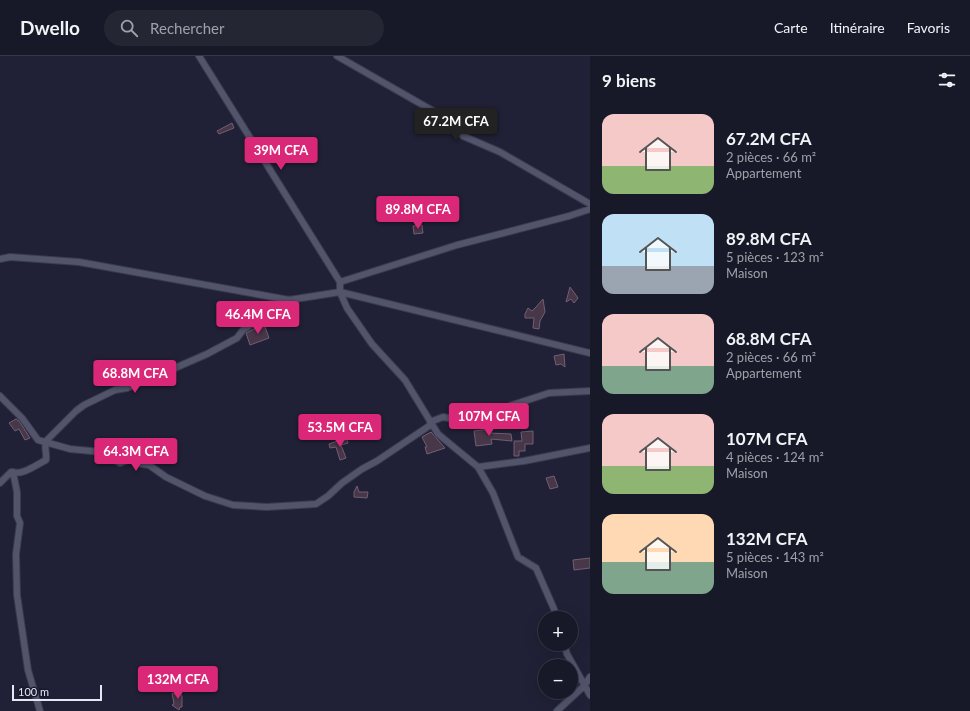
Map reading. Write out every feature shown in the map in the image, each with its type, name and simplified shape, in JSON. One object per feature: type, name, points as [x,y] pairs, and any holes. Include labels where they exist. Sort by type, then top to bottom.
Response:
[{"type":"street","points":[[199,56],[340,282],[340,292],[347,308],[372,344],[405,380],[438,434],[447,443],[462,452],[478,467],[493,493],[518,557],[536,568],[555,611]]},
{"type":"street","points":[[337,56],[449,120],[463,136],[500,152],[590,204]]},
{"type":"street","points":[[340,282],[457,245],[569,216],[590,208]]},
{"type":"street","points":[[0,259],[10,257],[79,262],[289,300],[340,292],[590,353]]},
{"type":"street","points":[[0,484],[11,472],[25,471],[46,460],[47,454],[44,448],[46,441],[84,405],[115,390],[127,388],[145,380],[166,367],[175,368],[207,354],[237,338],[243,330],[289,300]]},
{"type":"street","points":[[0,396],[22,418],[38,440],[46,441],[70,449],[102,452],[120,464],[130,459],[149,465],[166,477],[218,501],[233,505],[267,507],[316,504],[362,469],[377,461],[431,423],[443,417],[464,421],[550,393],[590,391]]},
{"type":"street","points":[[478,467],[524,461],[590,448]]},
{"type":"street","points":[[13,472],[17,492],[17,516],[20,523],[16,554],[17,595],[28,670],[40,711]]},
{"type":"street","points":[[566,651],[590,695]]},
{"type":"street","points":[[557,711],[584,686],[590,677]]},
{"type":"building","points":[[232,123],[234,128],[219,134],[217,131]]},
{"type":"building","points":[[422,225],[423,233],[414,234],[413,226]]},
{"type":"building","points":[[570,287],[578,298],[574,303],[571,299],[566,302]]},
{"type":"building","points":[[543,299],[545,312],[540,321],[539,329],[533,328],[534,318],[525,318],[525,314],[528,308],[532,311]]},
{"type":"building","points":[[264,324],[269,338],[250,345],[246,333]]},
{"type":"building","points":[[564,354],[565,367],[561,364],[556,365],[554,356]]},
{"type":"building","points":[[16,419],[19,421],[30,438],[25,440],[19,429],[15,431],[9,423]]},
{"type":"building","points":[[490,429],[490,433],[511,434],[512,441],[491,439],[492,444],[476,446],[474,431]]},
{"type":"building","points":[[533,431],[533,444],[525,444],[525,451],[519,451],[519,456],[514,456],[514,441],[522,441],[521,432]]},
{"type":"building","points":[[431,432],[445,448],[427,454],[425,447],[427,447],[422,437]]},
{"type":"building","points":[[346,438],[348,443],[341,445],[346,458],[340,460],[336,447],[330,448],[329,444]]},
{"type":"building","points":[[554,476],[558,487],[550,489],[546,478]]},
{"type":"building","points":[[357,486],[359,492],[368,492],[367,498],[354,497],[354,492]]},
{"type":"building","points":[[590,558],[590,568],[574,570],[573,560]]},
{"type":"building","points":[[176,685],[182,696],[182,707],[180,707],[179,710],[172,705],[174,704],[172,693],[178,696]]}]
